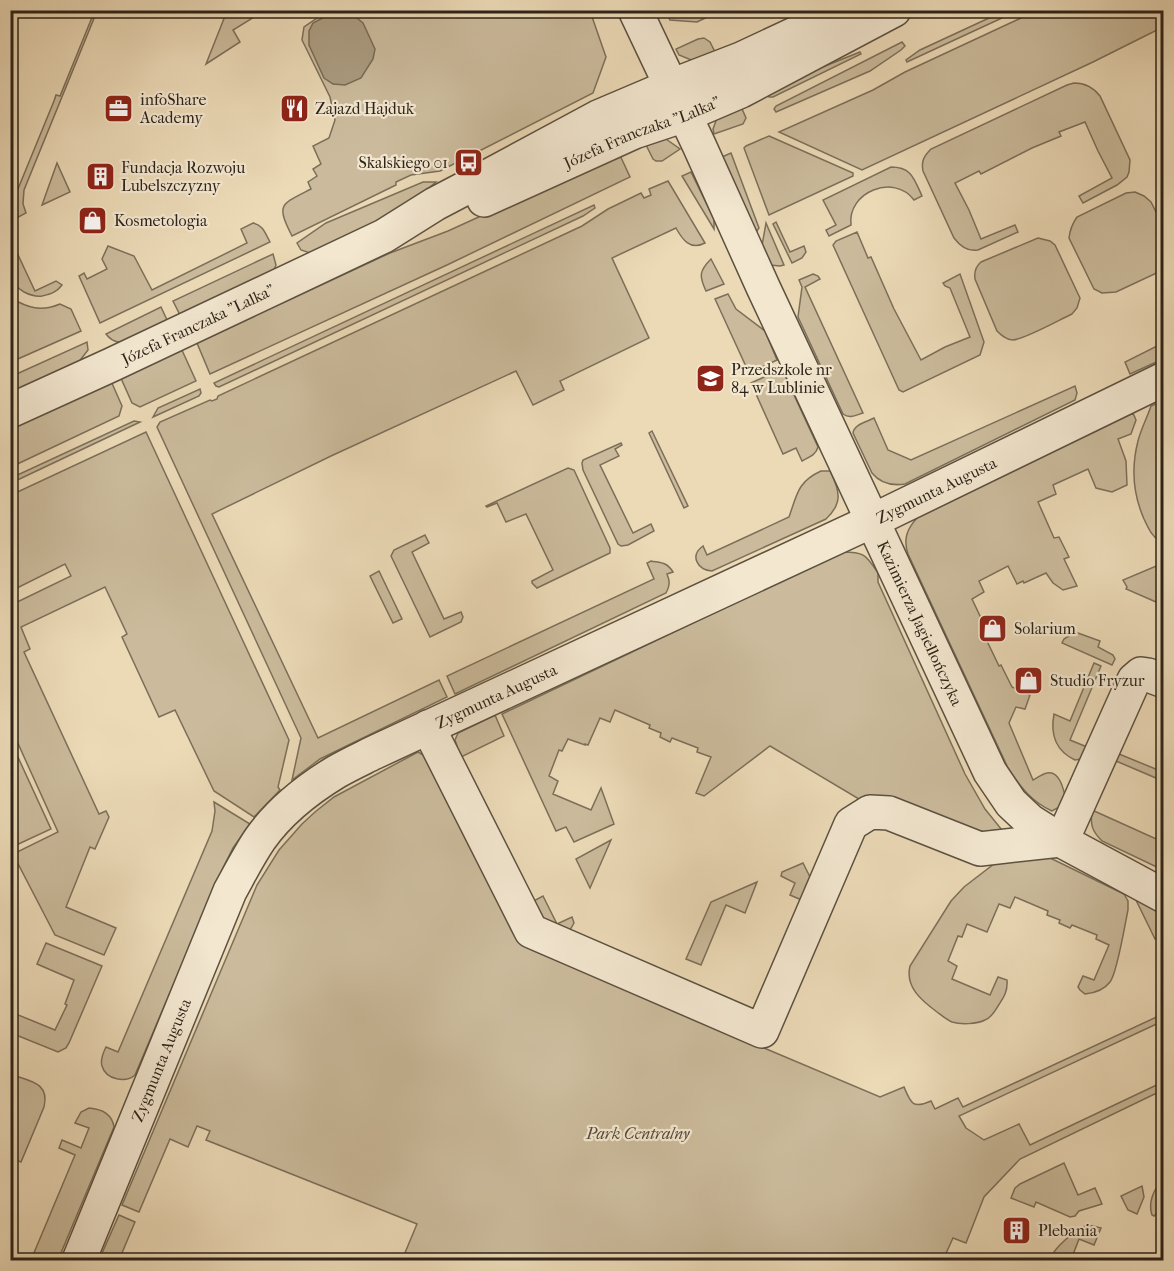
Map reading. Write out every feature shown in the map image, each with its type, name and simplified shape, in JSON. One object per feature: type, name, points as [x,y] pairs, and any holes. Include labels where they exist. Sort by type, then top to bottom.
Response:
[{"type":"street","name":"Kazimierza Jagiellończyka","points":[[635,10],[990,772],[1011,803],[1030,821],[1060,840],[1164,896]]},
{"type":"street","name":"Józefa Franczaka \"Lalka\"","points":[[10,411],[384,236],[440,220],[634,132],[741,59],[846,10]]},
{"type":"street","name":"Józefa Franczaka \"Lalka\"","points":[[678,100],[754,85],[894,10]]},
{"type":"street","name":"Zygmunta Augusta","points":[[79,1260],[230,891],[256,845],[278,818],[299,799],[329,777],[428,727],[872,521],[1164,379]]},
{"type":"street","points":[[428,727],[531,931],[762,1031],[851,825],[870,812],[889,813],[980,849],[1060,840],[1069,825],[1134,680],[1141,674],[1164,681]]},
{"type":"green space","points":[[95,10],[97,11],[24,190],[23,204],[26,213],[11,221],[11,206],[56,95],[60,96]]},
{"type":"green space","points":[[329,10],[590,11],[606,57],[593,93],[440,171],[411,175],[396,182],[396,185],[292,236],[284,217],[284,207],[287,202],[311,189],[308,182],[317,176],[313,169],[321,164],[313,146],[329,138],[335,120],[330,97],[302,40],[304,27]]},
{"type":"green space","points":[[227,11],[242,11],[245,15],[252,11],[264,11],[233,30],[240,42],[206,64]]},
{"type":"green space","points":[[666,11],[720,11],[697,22],[670,20]]},
{"type":"green space","points":[[1004,11],[1017,11],[907,62],[906,60],[920,50]]},
{"type":"green space","points":[[1036,11],[1152,11],[1160,22],[1163,21],[1163,27],[862,170],[779,132],[873,90],[905,72]]},
{"type":"green space","points":[[704,38],[710,42],[717,56],[696,62],[679,55],[676,49]]},
{"type":"green space","points":[[902,42],[905,46],[901,50],[870,71],[776,112],[774,109],[776,106]]},
{"type":"green space","points":[[860,52],[861,54],[773,97],[769,97],[765,90]]},
{"type":"green space","points":[[1074,83],[1088,86],[1100,96],[1130,160],[1127,177],[1117,185],[1083,203],[1079,196],[1112,178],[1085,122],[1059,132],[1061,136],[981,174],[979,171],[955,183],[981,239],[1015,225],[1018,232],[978,250],[964,248],[954,238],[923,171],[922,164],[925,156],[931,149]]},
{"type":"green space","points":[[739,102],[746,118],[743,124],[714,134],[713,129],[717,118]]},
{"type":"green space","points":[[769,136],[853,173],[853,176],[769,215],[744,148]]},
{"type":"green space","points":[[666,139],[680,149],[662,161],[656,161],[644,141]]},
{"type":"green space","points":[[618,151],[630,177],[447,265],[210,374],[197,343],[390,253],[448,231]]},
{"type":"green space","points":[[731,153],[759,228],[755,234],[722,157]]},
{"type":"green space","points":[[57,163],[70,192],[42,205]]},
{"type":"green space","points":[[891,167],[908,172],[922,196],[914,200],[905,192],[895,188],[884,187],[874,190],[864,195],[856,203],[851,225],[829,236],[826,230],[836,225],[823,200]]},
{"type":"green space","points":[[691,172],[714,219],[714,229],[682,176]]},
{"type":"green space","points":[[668,181],[705,243],[695,246],[687,243],[676,228],[612,258],[649,338],[560,381],[564,390],[533,405],[516,371],[331,456],[212,514],[318,738],[439,680],[447,697],[320,759],[292,780],[301,738],[157,427],[160,422],[217,399],[218,396],[582,226],[608,209],[641,193],[644,198],[651,195],[649,189]]},
{"type":"green space","points":[[423,182],[436,182],[390,217],[310,253],[301,250],[297,243],[326,223]]},
{"type":"green space","points":[[1135,192],[1151,202],[1163,226],[1163,270],[1116,292],[1102,293],[1094,289],[1069,238],[1071,229],[1077,217],[1126,193]]},
{"type":"green space","points":[[594,205],[595,208],[583,216],[219,387],[214,383]]},
{"type":"green space","points":[[776,222],[790,252],[804,246],[806,252],[802,258],[792,263],[773,224]]},
{"type":"green space","points":[[253,223],[261,228],[270,242],[100,323],[79,276],[84,273],[87,279],[107,269],[102,259],[108,246],[134,256],[152,290],[247,243],[241,229]]},
{"type":"green space","points":[[766,223],[784,265],[770,265],[761,251]]},
{"type":"green space","points":[[857,232],[921,360],[970,337],[950,288],[943,283],[960,274],[984,342],[980,355],[903,392],[899,390],[833,245],[836,241]]},
{"type":"green space","points":[[1038,238],[1055,245],[1080,298],[1072,314],[1025,336],[1013,340],[1008,339],[997,331],[975,279],[975,270],[981,262]]},
{"type":"green space","points":[[11,240],[35,291],[56,281],[62,285],[56,291],[35,296],[18,288],[10,269]]},
{"type":"green space","points":[[273,254],[276,265],[274,270],[180,315],[173,301]]},
{"type":"green space","points":[[711,259],[724,284],[706,291],[701,274]]},
{"type":"green space","points":[[813,274],[820,279],[805,287],[863,413],[855,416],[843,414],[798,317],[802,287],[799,280]]},
{"type":"green space","points":[[728,294],[736,309],[765,331],[777,360],[749,373],[715,299]]},
{"type":"green space","points":[[11,298],[35,308],[47,308],[60,304],[71,309],[81,331],[11,362]]},
{"type":"green space","points":[[161,307],[167,320],[128,340],[118,342],[106,334]]},
{"type":"green space","points":[[87,342],[88,350],[78,363],[11,395],[10,377]]},
{"type":"green space","points":[[1163,343],[1163,359],[1130,374],[1125,362]]},
{"type":"green space","points":[[181,348],[196,381],[140,407],[132,403],[120,376]]},
{"type":"green space","points":[[782,369],[818,447],[814,454],[802,461],[796,448],[783,454],[751,383]]},
{"type":"green space","points":[[111,381],[122,406],[119,416],[11,467],[10,428]]},
{"type":"green space","points":[[1075,386],[1077,393],[1075,400],[905,484],[887,483],[875,476],[853,433],[858,425],[874,418],[888,450],[911,460]]},
{"type":"green space","points":[[200,389],[199,396],[153,417],[158,408]]},
{"type":"green space","points":[[1163,401],[1163,544],[1152,533],[1144,519],[1137,500],[1134,471],[1138,441],[1151,406]]},
{"type":"green space","points":[[1133,413],[1136,420],[1131,434],[1118,439],[1126,461],[1127,485],[1112,492],[1096,488],[1088,469],[1053,485],[1056,494],[1038,502],[1054,538],[1059,537],[1069,557],[1064,559],[1077,586],[1063,590],[1053,583],[1046,573],[1017,584],[1008,566],[979,581],[984,592],[972,599],[990,637],[986,639],[999,666],[1001,665],[1012,687],[1030,695],[1025,709],[1016,707],[1009,723],[1033,780],[1051,773],[1061,782],[1066,800],[1052,811],[1027,793],[1008,768],[908,554],[907,534],[917,518]]},
{"type":"green space","points":[[134,421],[140,422],[11,483],[11,478]]},
{"type":"green space","points":[[652,431],[688,506],[684,508],[649,433]]},
{"type":"green space","points":[[146,432],[289,740],[278,787],[280,790],[254,817],[214,791],[175,710],[159,717],[122,637],[127,634],[105,587],[21,627],[30,649],[24,652],[99,814],[106,811],[109,817],[95,849],[90,847],[66,907],[116,928],[104,955],[55,935],[13,854],[58,832],[11,728],[11,605],[71,576],[65,564],[11,591],[11,495]]},
{"type":"green space","points":[[621,443],[622,445],[615,449],[619,456],[600,465],[633,533],[651,524],[654,531],[628,545],[621,546],[583,470],[582,463],[583,460]]},
{"type":"green space","points":[[568,468],[574,470],[610,548],[610,553],[537,588],[532,581],[553,570],[526,514],[506,522],[497,503],[486,506]]},
{"type":"green space","points":[[821,471],[830,471],[838,491],[835,508],[826,519],[712,571],[699,565],[696,558],[703,546],[707,555],[789,517],[802,485]]},
{"type":"green space","points":[[425,535],[429,543],[412,552],[444,619],[461,612],[463,617],[461,622],[430,637],[391,556],[394,550]]},
{"type":"green space","points":[[842,552],[864,556],[878,573],[878,582],[965,774],[985,809],[1010,840],[869,805],[770,746],[704,796],[696,793],[711,757],[697,752],[698,748],[672,738],[670,742],[660,737],[661,733],[649,728],[650,725],[615,710],[610,722],[600,718],[588,745],[568,739],[562,751],[559,750],[549,776],[558,781],[553,794],[591,810],[601,788],[614,824],[574,842],[566,827],[556,831],[502,714]]},
{"type":"green space","points":[[651,561],[666,565],[673,572],[667,574],[669,584],[666,593],[455,694],[447,676],[654,579],[647,563]]},
{"type":"green space","points":[[1163,564],[1163,605],[1126,589],[1123,580]]},
{"type":"green space","points":[[379,571],[402,619],[393,623],[370,576]]},
{"type":"green space","points":[[1075,632],[1100,641],[1098,647],[1113,655],[1115,659],[1112,665],[1062,643]]},
{"type":"green space","points":[[1094,663],[1101,666],[1070,740],[1087,747],[1081,759],[1075,760],[1063,752],[1056,742],[1053,729],[1054,714],[1070,721]]},
{"type":"green space","points":[[495,715],[504,736],[455,760],[452,748],[457,746],[455,740],[458,733]]},
{"type":"green space","points":[[11,742],[51,829],[12,847],[10,845]]},
{"type":"green space","name":"Park Centralny","points":[[418,752],[434,761],[522,944],[532,950],[880,1097],[904,1087],[913,1103],[920,1105],[931,1101],[935,1109],[958,1098],[963,1107],[1163,1014],[1163,1021],[959,1116],[966,1128],[984,1140],[1019,1124],[1030,1145],[1163,1082],[1163,1090],[1020,1159],[984,1197],[966,1243],[953,1238],[943,1260],[402,1260],[417,1224],[206,1140],[210,1131],[197,1126],[188,1147],[170,1139],[139,1212],[122,1205],[257,885],[279,850],[302,824],[334,797]]},
{"type":"green space","points":[[1119,754],[1163,772],[1163,781],[1116,761]]},
{"type":"green space","points":[[214,802],[250,824],[233,848],[223,868],[135,1075],[127,1079],[117,1079],[104,1071],[101,1061],[103,1054],[106,1047],[118,1052],[212,831]]},
{"type":"green space","points":[[1092,810],[1163,842],[1163,870],[1102,841],[1092,827]]},
{"type":"green space","points":[[611,840],[590,888],[576,859]]},
{"type":"green space","points":[[1042,854],[1124,894],[1128,901],[1128,910],[1113,977],[1108,985],[1099,991],[1085,994],[1080,990],[1078,987],[1083,976],[1094,980],[1109,945],[1096,939],[1097,935],[1072,925],[1070,928],[1059,923],[1060,920],[1047,915],[1048,911],[1015,897],[1010,908],[999,904],[987,932],[967,924],[962,937],[958,936],[948,961],[957,966],[952,979],[990,995],[998,977],[1007,980],[1004,997],[987,1019],[969,1024],[950,1021],[925,1003],[912,987],[910,966],[951,901],[964,887],[994,864]]},
{"type":"green space","points":[[803,863],[814,885],[804,901],[790,895],[795,883],[781,876],[782,872]]},
{"type":"green space","points":[[757,882],[745,913],[726,905],[701,965],[686,959],[711,902]]},
{"type":"green space","points":[[543,896],[557,924],[572,917],[574,923],[570,930],[550,928],[528,904]]},
{"type":"green space","points":[[1134,896],[1160,910],[1163,915],[1163,934],[1155,939]]},
{"type":"green space","points":[[46,943],[102,966],[69,1043],[66,1048],[58,1052],[11,1033],[11,1012],[55,1030],[67,1005],[65,1004],[74,980],[37,964]]},
{"type":"green space","points":[[10,1074],[41,1087],[45,1099],[44,1107],[21,1162],[11,1158]]},
{"type":"green space","points":[[89,1108],[106,1113],[114,1127],[58,1260],[31,1260],[75,1155],[59,1148],[62,1140],[81,1148],[89,1128],[75,1123],[81,1112]]},
{"type":"green space","points":[[1064,1163],[1078,1195],[1095,1188],[1102,1204],[1079,1211],[1075,1216],[1070,1217],[1036,1202],[1034,1207],[1011,1198],[1015,1188],[1020,1184]]},
{"type":"green space","points":[[1163,1181],[1163,1207],[1154,1216],[1151,1211],[1152,1196]]},
{"type":"green space","points":[[1142,1186],[1144,1197],[1137,1214],[1128,1210],[1121,1196]]},
{"type":"green space","points":[[119,1215],[135,1222],[119,1260],[99,1260]]},
{"type":"green space","points":[[1088,1225],[1101,1228],[1094,1245],[1079,1239],[1071,1260],[1050,1260],[1066,1240],[1077,1230]]},
{"type":"shaded area","points":[[332,13],[343,16],[352,14],[363,23],[375,49],[373,59],[361,78],[345,85],[333,84],[324,78],[309,45],[309,31],[313,23]]},
{"type":"place","name":"infoShare Academy","points":[[119,108]]},
{"type":"place","name":"Zajazd Hajduk","points":[[294,108]]},
{"type":"place","name":"Skalskiego 01","points":[[469,162]]},
{"type":"place","name":"Fundacja Rozwoju Lubelszczyzny","points":[[100,176]]},
{"type":"place","name":"Kosmetologia","points":[[93,220]]},
{"type":"place","name":"Przedszkole nr 84 w Lublinie","points":[[710,378]]},
{"type":"place","name":"Solarium","points":[[993,628]]},
{"type":"place","name":"Studio Fryzur","points":[[1029,680]]},
{"type":"place","name":"Plebania","points":[[1017,1230]]}]
